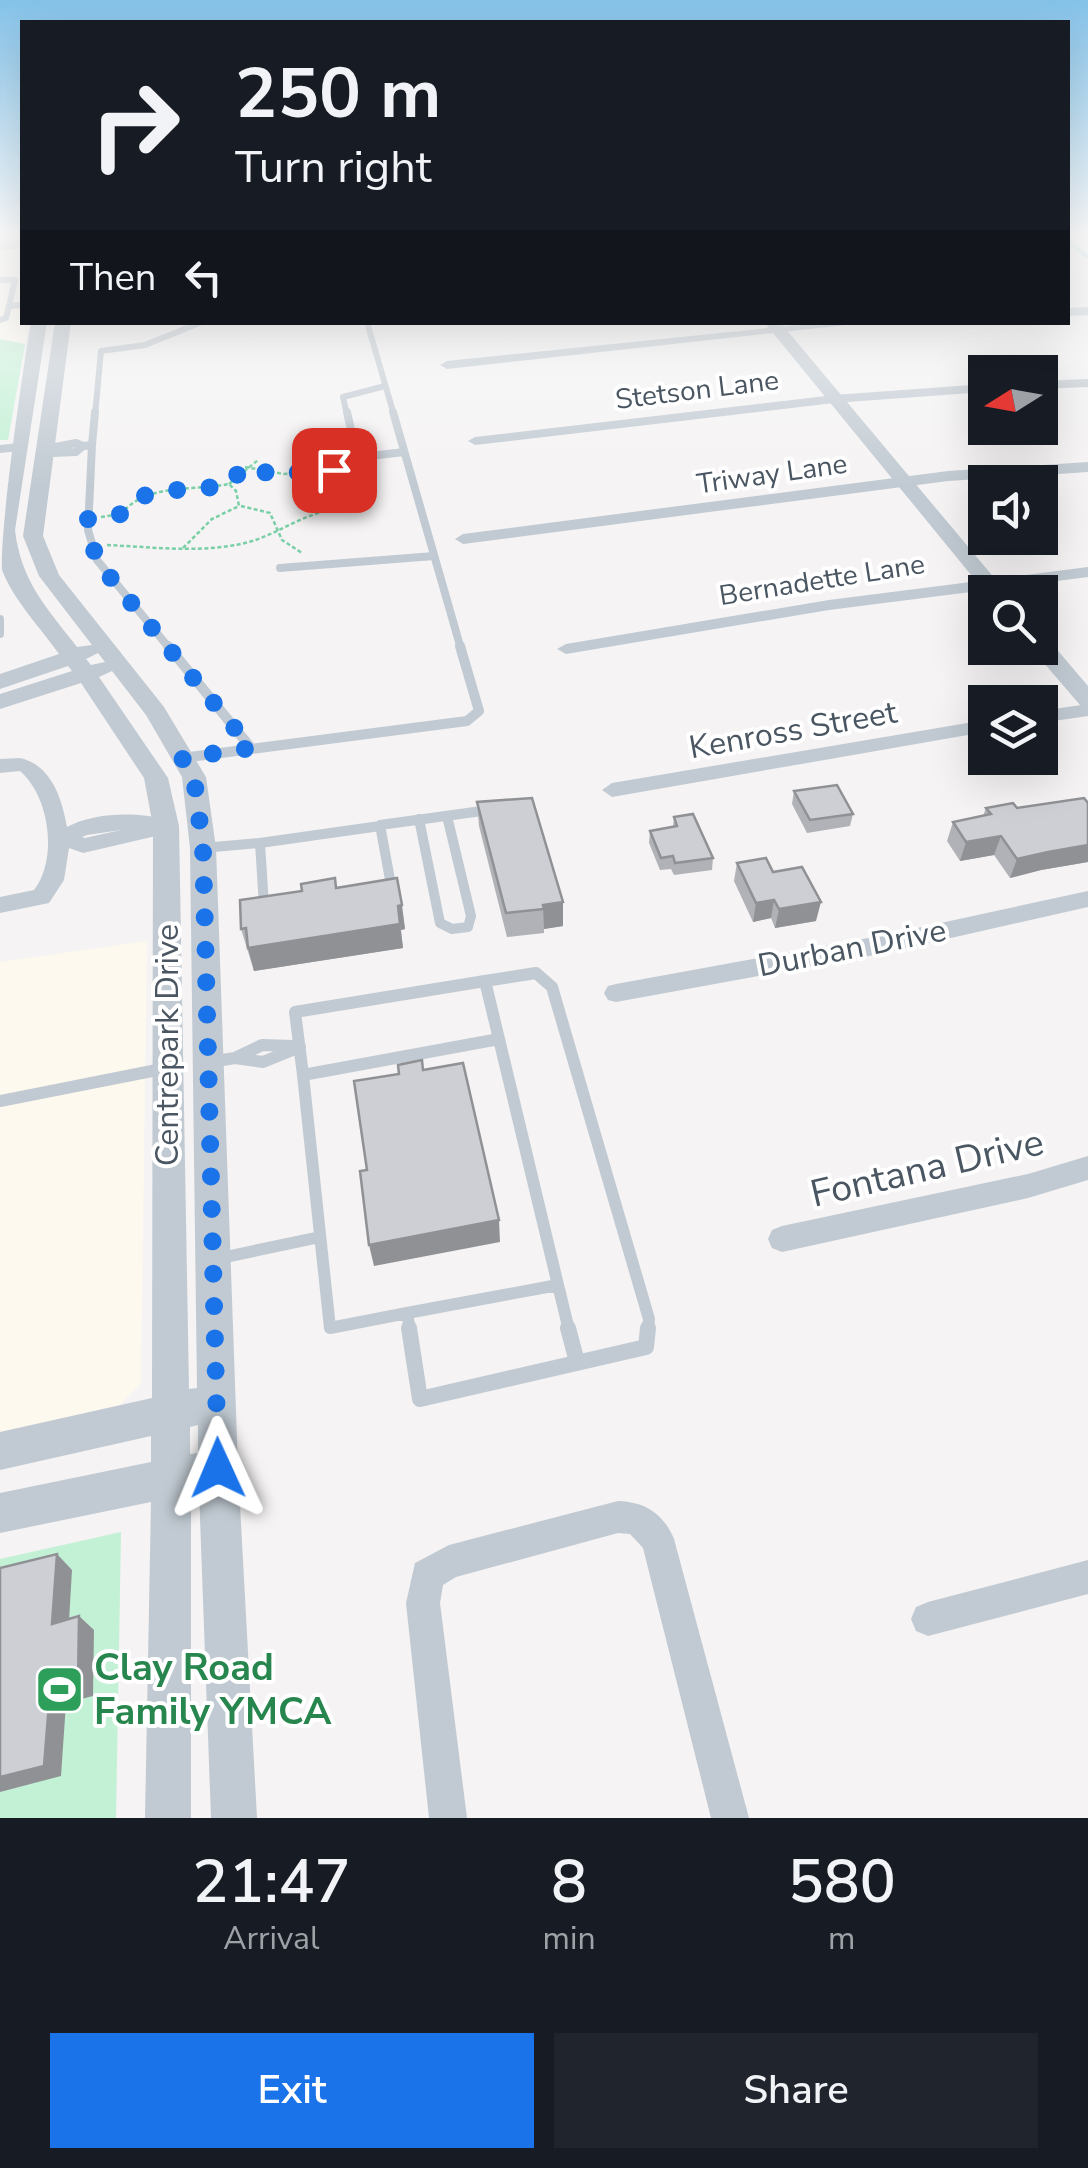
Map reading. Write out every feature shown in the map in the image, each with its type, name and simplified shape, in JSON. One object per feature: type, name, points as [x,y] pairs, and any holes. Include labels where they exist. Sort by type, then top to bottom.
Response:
[{"type":"street","name":"Centrepark Drive","points":[[14,548],[33,536],[26,450],[38,325]]},
{"type":"street","name":"Centrepark Drive","points":[[26,450],[56,368],[63,325]]},
{"type":"street","points":[[447,365],[774,326],[981,575]]},
{"type":"street","points":[[31,370],[56,368]]},
{"type":"street","points":[[1058,384],[1088,382]]},
{"type":"street","name":"Stetson Lane","points":[[475,442],[834,398],[968,389]]},
{"type":"street","name":"Triway Lane","points":[[464,539],[904,482],[1088,466]]},
{"type":"street","name":"Centrepark Drive","points":[[14,548],[49,576],[111,654],[156,712],[194,778],[221,1061],[212,1260],[234,1818]]},
{"type":"street","name":"Centrepark Drive","points":[[14,548],[20,588],[80,666],[156,778],[161,826],[167,1068],[168,1818]]},
{"type":"street","name":"Bernadette Lane","points":[[1058,577],[1088,572]]},
{"type":"street","name":"Bernadette Lane","points":[[566,649],[968,591]]},
{"type":"street","points":[[0,702],[111,654]]},
{"type":"street","points":[[1058,665],[1088,700]]},
{"type":"street","points":[[0,682],[80,666]]},
{"type":"street","points":[[1058,715],[1088,710]]},
{"type":"street","name":"Kenross Street","points":[[612,790],[968,729]]},
{"type":"street","points":[[0,904],[41,897],[54,878],[64,840],[33,770],[9,765]]},
{"type":"street","points":[[64,840],[82,846],[140,836],[161,826],[201,833]]},
{"type":"street","name":"Durban Drive","points":[[616,993],[885,944],[1088,900]]},
{"type":"street","points":[[167,1068],[221,1061]]},
{"type":"street","name":"Fontana Drive","points":[[782,1239],[1028,1186],[1088,1168]]},
{"type":"street","points":[[0,1451],[217,1402]]},
{"type":"street","points":[[0,1513],[218,1468]]},
{"type":"street","points":[[448,1818],[424,1603],[427,1576],[449,1562],[618,1517],[637,1518],[657,1539],[730,1818]]},
{"type":"street","points":[[928,1618],[1088,1577]]},
{"type":"lane","points":[[182,758],[467,720],[478,711],[368,325]]},
{"type":"lane","points":[[176,328],[146,345],[101,351],[88,446],[92,545],[96,560],[251,748]]},
{"type":"lane","points":[[385,386],[343,397],[356,451],[362,457],[404,452]]},
{"type":"lane","points":[[26,450],[53,454],[76,452],[88,446]]},
{"type":"lane","points":[[280,568],[434,556]]},
{"type":"lane","points":[[0,619],[0,634]]},
{"type":"lane","points":[[201,833],[260,843],[500,808]]},
{"type":"lane","points":[[419,820],[440,923],[452,928],[468,927],[471,916],[447,816]]},
{"type":"lane","points":[[372,888],[390,885],[380,826]]},
{"type":"lane","points":[[260,843],[264,906],[282,903]]},
{"type":"lane","points":[[406,1312],[420,1399],[646,1347],[649,1319],[552,987],[536,973],[295,1012],[330,1328],[406,1312],[558,1285]]},
{"type":"lane","points":[[485,981],[577,1362]]},
{"type":"lane","points":[[302,1075],[499,1040]]},
{"type":"lane","points":[[221,1061],[263,1062],[300,1047]]},
{"type":"lane","points":[[0,1100],[167,1068]]},
{"type":"lane","points":[[212,1260],[320,1237]]},
{"type":"path","points":[[244,467],[290,476],[310,470],[351,468],[362,457]]},
{"type":"path","points":[[88,519],[121,514],[130,501],[144,495],[229,484],[244,467],[258,460]]},
{"type":"path","points":[[229,484],[236,491],[239,506]]},
{"type":"path","points":[[183,548],[212,519],[239,506],[270,513],[286,545],[303,554],[303,566]]},
{"type":"path","points":[[92,545],[220,549],[279,532],[322,512]]},
{"type":"shaded area","points":[[0,316],[20,316],[20,325],[29,325],[25,344],[0,339]]},
{"type":"shaded area","points":[[147,941],[141,1384],[114,1411],[0,1432],[0,962]]},
{"type":"green space","points":[[0,339],[25,344],[8,440],[0,440]]},
{"type":"green space","name":"Clay Road Family YMCA","points":[[121,1532],[116,1818],[0,1818],[0,1559]]},
{"type":"building","points":[[837,785],[853,814],[810,820],[794,791]]},
{"type":"building","points":[[532,798],[563,902],[543,905],[544,909],[506,913],[477,802]]},
{"type":"building","points":[[1084,798],[1088,803],[1088,845],[1017,859],[1001,836],[966,842],[953,822],[991,814],[986,808],[1013,803],[1017,808]]},
{"type":"building","points":[[693,814],[713,858],[675,863],[673,856],[661,858],[650,831],[677,826],[674,817]]},
{"type":"building","points":[[766,858],[773,872],[802,867],[821,902],[779,909],[774,900],[756,903],[737,863]]},
{"type":"building","points":[[335,878],[336,888],[397,878],[402,905],[398,906],[400,924],[248,948],[246,928],[241,929],[240,900],[302,891],[301,884]]},
{"type":"building","points":[[422,1060],[423,1070],[463,1063],[499,1220],[369,1245],[360,1171],[367,1170],[354,1081],[399,1074],[398,1065]]},
{"type":"building","points":[[57,1554],[52,1624],[79,1616],[78,1684],[50,1691],[44,1766],[0,1777],[0,1568]]},
{"type":"place","name":"Clay Road Family YMCA","points":[[59,1689]]},
{"type":"route","points":[[218,1468],[203,848],[194,778],[182,758],[251,748],[96,560],[88,519],[121,514],[130,501],[144,495],[229,484],[244,467],[290,476],[310,470],[334,470]]}]
